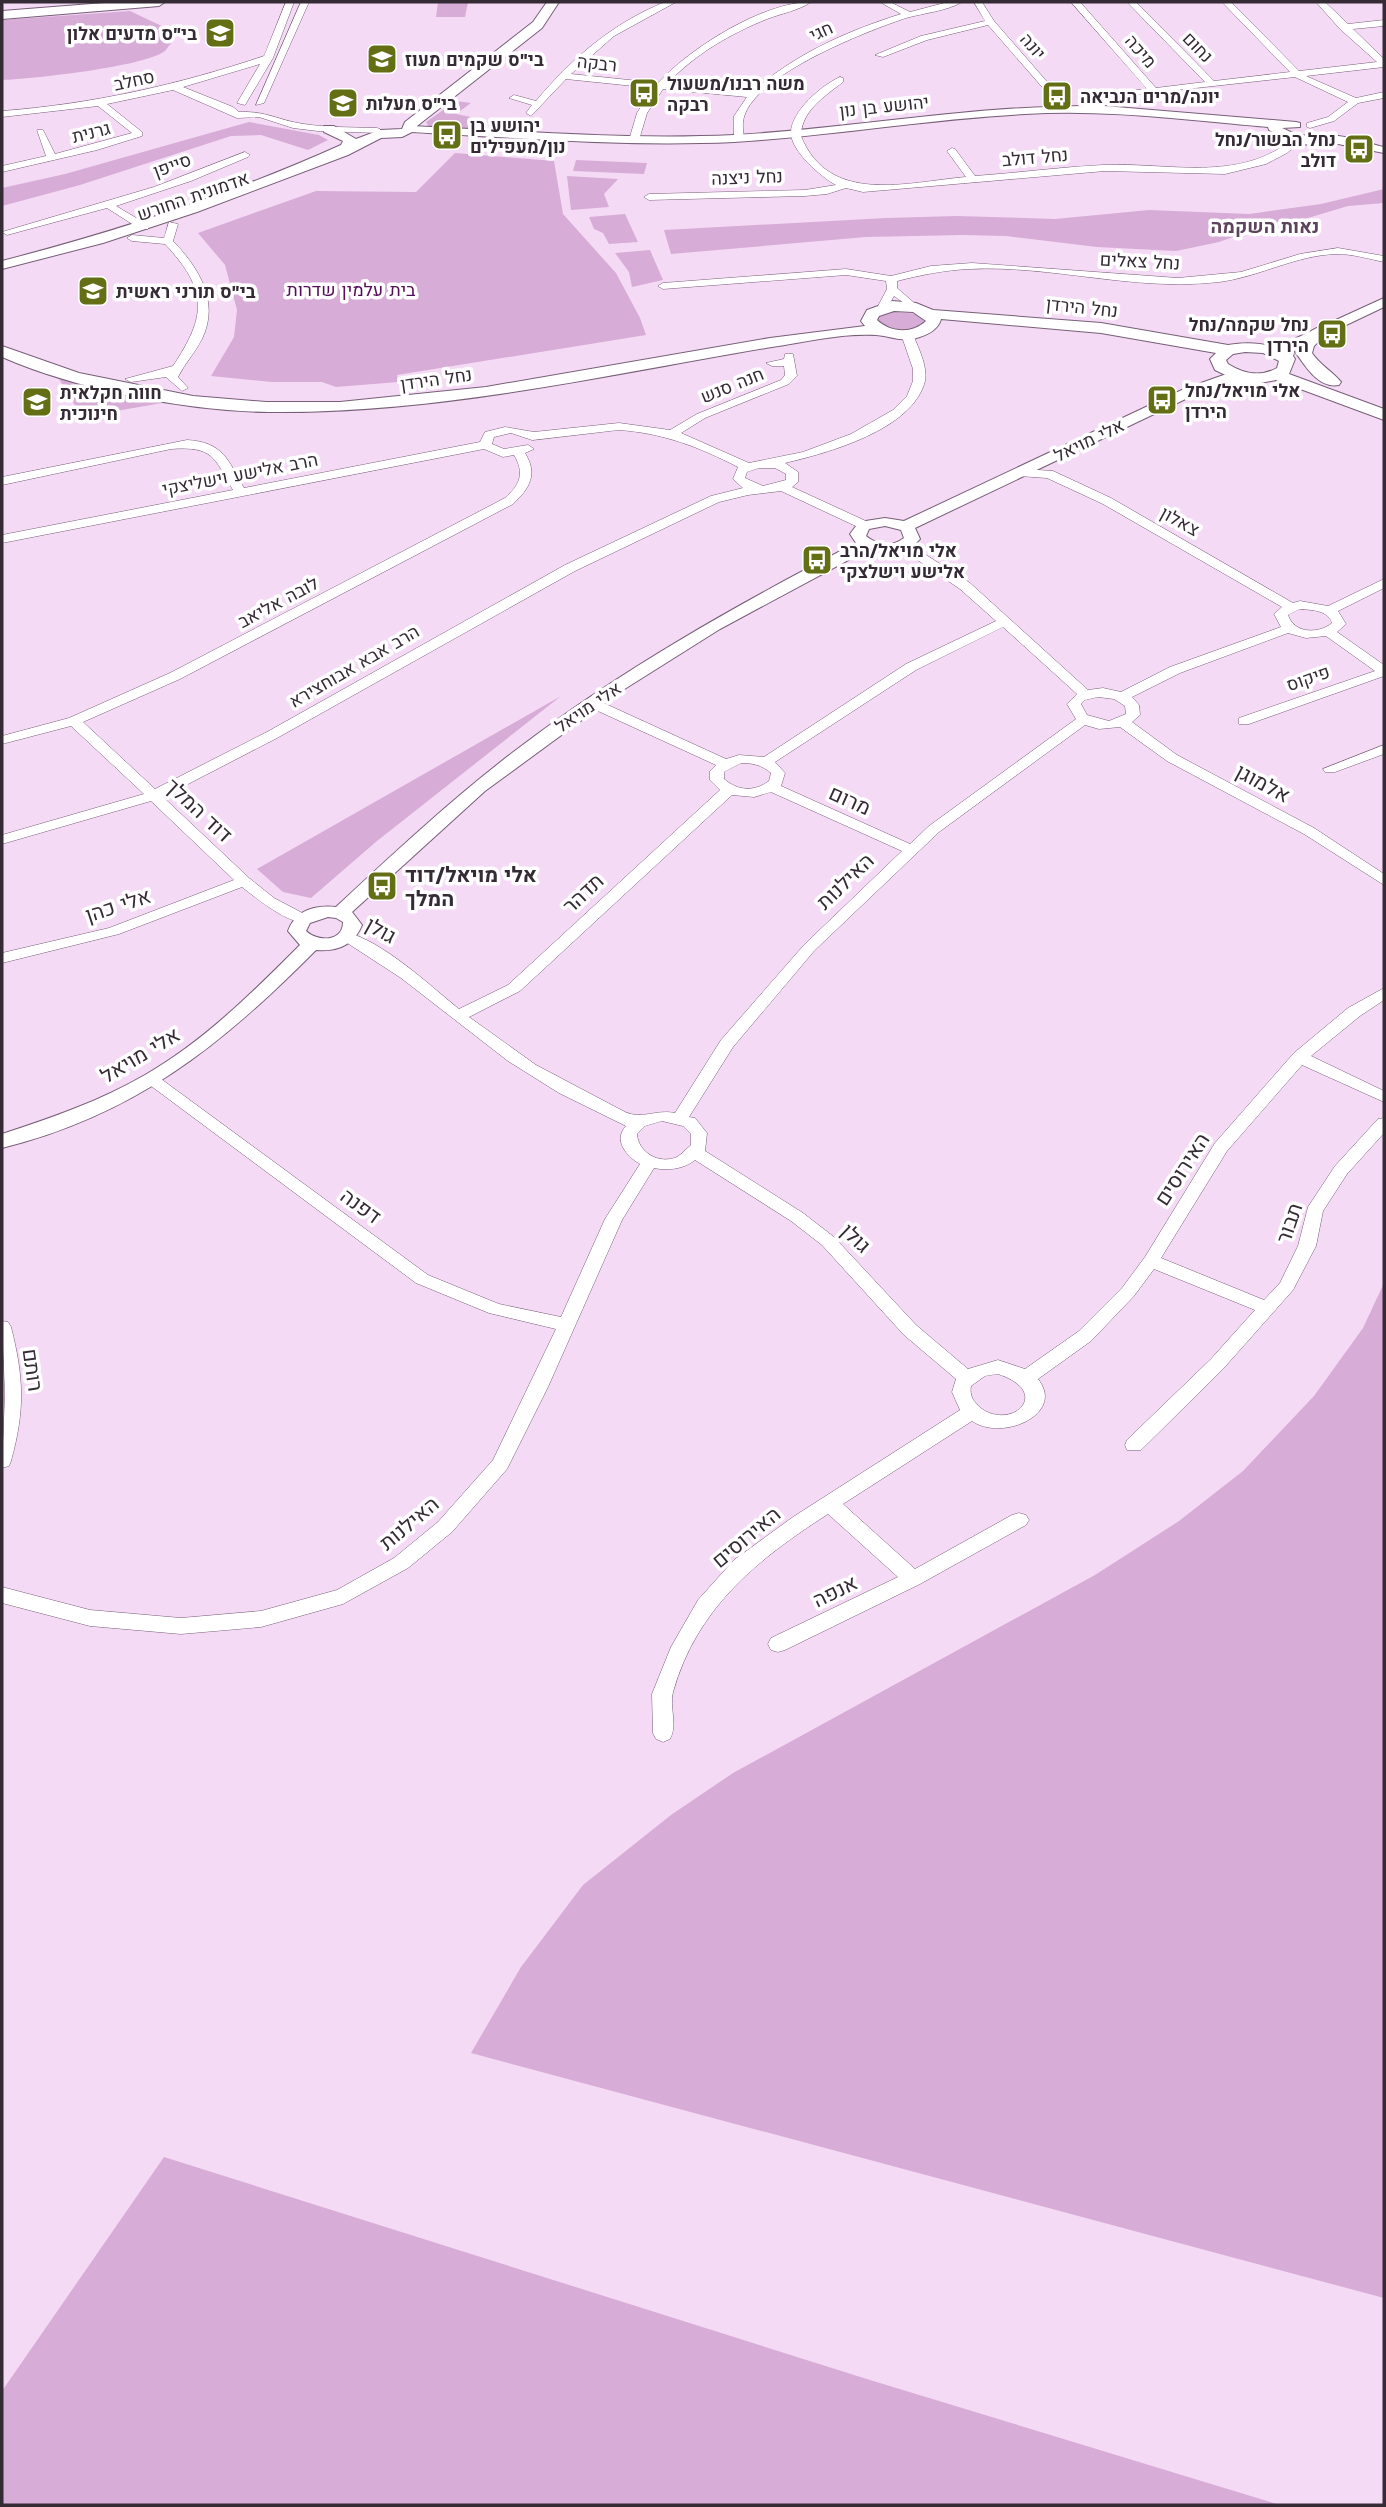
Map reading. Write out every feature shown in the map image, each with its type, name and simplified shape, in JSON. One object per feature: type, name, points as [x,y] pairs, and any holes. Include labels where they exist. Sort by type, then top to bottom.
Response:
[{"type":"main road","points":[[2,9],[82,2]]},
{"type":"main road","points":[[2,15],[159,2]]},
{"type":"main road","points":[[407,123],[538,25],[553,2]]},
{"type":"main road","points":[[381,131],[404,133],[407,123],[523,19]]},
{"type":"main road","points":[[336,129],[349,139],[350,144],[343,152]]},
{"type":"main road","name":"אדמונית החורש","points":[[2,265],[144,227],[233,196],[343,152],[381,131]]},
{"type":"main road","name":"אדמונית החורש","points":[[2,271],[173,225],[325,166],[381,131]]},
{"type":"main road","points":[[874,321],[914,307],[932,324]]},
{"type":"main road","points":[[874,321],[907,334],[932,324]]},
{"type":"main road","points":[[874,321],[890,338],[914,350],[916,339],[932,324]]},
{"type":"main road","name":"נחל הירדן","points":[[2,351],[66,375],[176,400],[287,410],[335,409],[416,402],[771,342],[874,321]]},
{"type":"main road","name":"נחל הירדן","points":[[2,336],[53,357],[131,379],[232,395],[292,398],[397,395],[874,321]]},
{"type":"main road","name":"נחל הירדן","points":[[932,324],[1067,332],[1223,354]]},
{"type":"main road","name":"נחל הירדן","points":[[932,324],[1101,328],[1223,354]]},
{"type":"main road","points":[[1320,332],[1307,344],[1304,354],[1315,369],[1333,382]]},
{"type":"main road","points":[[1301,384],[1284,366],[1275,352],[1255,347],[1223,354],[1221,367],[1235,374],[1261,378],[1284,366],[1384,402]]},
{"type":"main road","points":[[1188,351],[1201,367],[1200,380],[1189,392]]},
{"type":"main road","points":[[1189,392],[1246,381],[1271,380],[1301,384],[1384,415]]},
{"type":"street","points":[[242,103],[268,58],[290,2]]},
{"type":"street","points":[[259,103],[305,2]]},
{"type":"street","points":[[531,113],[582,55],[634,19],[672,2]]},
{"type":"street","points":[[634,140],[643,110],[660,85],[699,51],[756,22],[807,2]]},
{"type":"street","points":[[884,2],[908,14]]},
{"type":"street","name":"חגי","points":[[738,138],[738,117],[752,95],[810,53],[908,14],[958,2]]},
{"type":"street","name":"יונה","points":[[978,2],[990,22],[1066,108]]},
{"type":"street","name":"מיכה","points":[[1074,2],[1116,44],[1154,90]]},
{"type":"street","name":"נחום","points":[[1131,2],[1212,84]]},
{"type":"street","points":[[1226,2],[1298,75],[1355,101],[1384,95]]},
{"type":"street","points":[[1320,2],[1384,64]]},
{"type":"street","points":[[880,55],[924,38],[990,22]]},
{"type":"street","points":[[1343,27],[1384,23]]},
{"type":"street","name":"סחלב","points":[[2,114],[100,103],[175,87],[268,58]]},
{"type":"street","points":[[1108,96],[1384,64]]},
{"type":"street","name":"רבקה","points":[[563,76],[752,95]]},
{"type":"street","points":[[796,133],[801,117],[840,80]]},
{"type":"street","points":[[175,87],[242,116],[260,114],[293,125],[381,131]]},
{"type":"street","points":[[514,98],[538,104]]},
{"type":"street","points":[[1266,125],[1297,140],[1317,141],[1355,101]]},
{"type":"street","name":"גרנית","points":[[2,169],[139,134],[100,103]]},
{"type":"street","points":[[230,109],[242,103],[259,103],[268,108],[260,114]]},
{"type":"street","name":"יהושע בן נון","points":[[407,123],[548,138],[738,138],[944,117],[1066,108],[1167,113],[1266,125]]},
{"type":"street","points":[[1266,125],[1310,125],[1384,149]]},
{"type":"street","points":[[1284,132],[1296,125]]},
{"type":"street","points":[[40,132],[52,158]]},
{"type":"street","name":"נחל דולב","points":[[796,133],[798,141],[820,172],[845,185],[881,188],[1105,168],[1225,171],[1262,162],[1284,152],[1297,140]]},
{"type":"street","points":[[952,151],[973,180]]},
{"type":"street","name":"סייפן","points":[[7,232],[165,187],[246,155]]},
{"type":"street","name":"נחל ניצנה","points":[[649,197],[805,193],[827,191],[845,185]]},
{"type":"street","points":[[108,205],[144,227]]},
{"type":"street","points":[[169,241],[173,225]]},
{"type":"street","points":[[132,238],[169,241],[189,263],[205,304],[202,329],[172,377],[182,388]]},
{"type":"street","name":"נחל צאלים","points":[[663,286],[846,272],[891,284],[916,270],[979,265],[1124,280],[1192,281],[1244,274],[1297,257],[1331,250],[1356,250],[1384,259]]},
{"type":"street","points":[[874,321],[891,284],[914,307]]},
{"type":"street","points":[[1284,366],[1287,351],[1384,302]]},
{"type":"street","points":[[1255,347],[1320,332]]},
{"type":"street","points":[[766,490],[748,487],[739,479],[743,471],[768,463],[792,460],[819,450],[884,423],[905,406],[918,383],[919,371],[907,334]]},
{"type":"street","name":"חנה סנש","points":[[673,433],[701,416],[785,382],[791,376],[790,359],[772,363]]},
{"type":"street","points":[[131,379],[164,374],[177,368]]},
{"type":"street","name":"אלי מויאל","points":[[906,526],[1023,473],[1048,468],[1189,392],[1235,374]]},
{"type":"street","points":[[533,436],[535,443],[532,447],[518,453],[495,452],[485,445],[489,435],[504,430],[520,430],[533,436],[600,426],[628,426],[673,433],[699,442],[743,471]]},
{"type":"street","points":[[2,481],[171,445],[198,443],[210,446],[218,455],[240,491]]},
{"type":"street","name":"הרב אלישע וישליצקי","points":[[2,539],[485,445]]},
{"type":"street","points":[[782,487],[792,482],[797,468],[819,450]]},
{"type":"street","name":"לובה אליאב","points":[[2,740],[74,721],[175,676],[509,500],[521,491],[528,480],[527,464],[518,453]]},
{"type":"street","points":[[768,463],[785,467],[794,477]]},
{"type":"street","name":"צאלון","points":[[1048,468],[1177,539],[1291,607]]},
{"type":"street","name":"הרב אבא אבוחצירא","points":[[715,499],[733,484],[743,471]]},
{"type":"street","points":[[782,487],[864,526],[885,522],[906,526],[912,539],[904,545],[881,549],[866,544],[858,534],[864,526]]},
{"type":"street","name":"הרב אבא אבוחצירא","points":[[2,840],[153,796],[272,735],[570,568],[715,499],[782,487]]},
{"type":"street","name":"אלי מויאל","points":[[341,912],[477,788],[592,703],[727,617],[866,544]]},
{"type":"street","points":[[904,545],[965,586],[1086,695]]},
{"type":"street","points":[[1329,610],[1384,583]]},
{"type":"street","points":[[1310,605],[1329,610],[1339,624],[1328,632],[1311,634],[1289,628],[1281,620],[1281,614],[1291,607],[1310,605]]},
{"type":"street","points":[[766,762],[926,658],[962,638],[1004,622]]},
{"type":"street","points":[[1122,697],[1175,670],[1289,628]]},
{"type":"street","points":[[1328,632],[1384,672]]},
{"type":"street","name":"פיקוס","points":[[1244,721],[1384,672]]},
{"type":"street","points":[[1100,692],[1122,697],[1129,701],[1134,710],[1129,719],[1122,722],[1099,724],[1084,720],[1076,712],[1074,704],[1086,695],[1100,692]]},
{"type":"street","points":[[592,703],[725,764],[747,759],[766,762],[778,773],[778,778],[771,788],[748,793],[729,790],[720,784],[716,776],[725,764]]},
{"type":"street","name":"האילנות","points":[[680,1118],[727,1044],[809,948],[934,829],[1084,720]]},
{"type":"street","name":"דוד המלך","points":[[74,721],[244,881],[269,901],[303,919]]},
{"type":"street","name":"אלמוגן","points":[[1122,722],[1172,758],[1309,831],[1384,881]]},
{"type":"street","points":[[1330,769],[1384,749]]},
{"type":"street","name":"מרום","points":[[771,788],[911,850]]},
{"type":"street","name":"תדהר","points":[[459,1015],[514,988],[604,902],[729,790]]},
{"type":"street","name":"אלי כהן","points":[[2,958],[114,931],[244,881]]},
{"type":"street","points":[[318,912],[341,912],[352,922],[352,929],[346,937],[332,944],[311,943],[298,934],[297,928],[303,919],[318,912]]},
{"type":"street","name":"גולן","points":[[346,937],[379,953],[495,1045],[551,1082],[637,1124]]},
{"type":"street","name":"אלי מויאל","points":[[2,1142],[67,1119],[151,1080],[252,1004],[311,943]]},
{"type":"street","name":"האירוסים","points":[[1027,1377],[1085,1336],[1128,1292],[1151,1261],[1221,1147],[1300,1057],[1354,1012],[1384,993]]},
{"type":"street","points":[[1300,1057],[1384,1097]]},
{"type":"street","name":"דפנה","points":[[151,1080],[422,1279],[495,1309],[567,1325]]},
{"type":"street","points":[[653,1117],[680,1118],[689,1122],[699,1133],[701,1140],[695,1153],[675,1163],[650,1162],[641,1159],[630,1148],[628,1135],[637,1124],[653,1117]]},
{"type":"street","name":"תבור","points":[[1134,1445],[1217,1364],[1287,1286],[1307,1246],[1314,1211],[1341,1170],[1384,1124]]},
{"type":"street","name":"גולן","points":[[695,1153],[733,1174],[828,1241],[910,1329],[967,1378]]},
{"type":"street","name":"האילנות","points":[[2,1595],[90,1618],[181,1626],[261,1619],[343,1596],[401,1563],[445,1527],[500,1464],[539,1388],[614,1219],[650,1162]]},
{"type":"street","points":[[1151,1261],[1267,1308]]},
{"type":"street","name":"רותם","points":[[2,1327],[5,1352],[16,1392],[13,1420],[2,1461]]},
{"type":"street","points":[[985,1368],[1011,1369],[1027,1377],[1035,1387],[1035,1406],[1028,1414],[1005,1422],[979,1418],[961,1399],[961,1389],[967,1378],[985,1368]]},
{"type":"street","name":"האירוסים","points":[[663,1733],[662,1694],[681,1647],[705,1606],[741,1565],[829,1503],[972,1412]]},
{"type":"street","points":[[829,1503],[912,1579]]},
{"type":"street","name":"אנפה","points":[[778,1644],[912,1579],[1019,1520]]},
{"type":"green space","points":[[438,2],[468,2],[465,17],[436,17]]},
{"type":"green space","points":[[130,11],[168,29],[172,42],[165,51],[153,57],[112,67],[2,80],[2,20]]},
{"type":"green space","points":[[456,101],[471,103],[456,114],[471,117],[469,128],[428,126],[426,122]]},
{"type":"green space","points":[[249,122],[319,135],[328,140],[308,150],[261,135],[231,136],[80,185],[2,206],[2,188],[65,174]]},
{"type":"green space","name":"בית עלמין שדרות","points":[[455,153],[554,161],[563,214],[616,273],[646,335],[397,375],[398,382],[336,387],[322,382],[272,382],[211,376],[234,337],[237,310],[225,265],[198,233],[316,191],[416,192]]},
{"type":"green space","points":[[576,160],[647,163],[644,174],[573,171]]},
{"type":"green space","points":[[567,176],[618,179],[604,194],[609,207],[571,210]]},
{"type":"green space","points":[[1384,189],[1384,203],[1348,206],[1308,218],[1259,224],[1259,228],[1219,242],[1176,251],[1097,247],[1006,236],[962,235],[866,237],[671,254],[664,230],[957,216],[1055,219],[1149,210],[1249,214],[1321,204]]},
{"type":"green space","points":[[625,214],[638,242],[609,244],[603,233],[594,229],[589,217]]},
{"type":"green space","points":[[650,250],[663,280],[632,287],[629,272],[615,253]]},
{"type":"green space","points":[[887,311],[918,314],[924,321],[916,327],[904,330],[875,322],[877,315]]},
{"type":"green space","points":[[59,379],[162,403],[82,417]]},
{"type":"green space","points":[[561,696],[377,841],[311,898],[283,892],[257,869]]},
{"type":"green space","points":[[1384,1283],[1384,2298],[471,2053],[521,1967],[583,1885],[671,1815],[733,1773],[1095,1575],[1179,1521],[1243,1471],[1314,1396],[1363,1328]]},
{"type":"green space","points":[[164,2157],[870,2380],[1280,2505],[2,2505],[2,2391]]},
{"type":"place","name":"בי\"ס מדעים אלון","points":[[220,33]]},
{"type":"place","name":"בי\"ס שקמים מעוז","points":[[382,59]]},
{"type":"place","name":"משה רבנו/משעול רבקה","points":[[644,93]]},
{"type":"place","name":"יונה/מרים הנביאה","points":[[1057,96]]},
{"type":"place","name":"בי\"ס מעלות","points":[[343,103]]},
{"type":"place","name":"יהושע בן נון/מעפילים","points":[[447,135]]},
{"type":"place","name":"נחל הבשור/נחל דולב","points":[[1359,149]]},
{"type":"place","name":"בי\"ס תורני ראשית","points":[[93,291]]},
{"type":"place","name":"נחל שקמה/נחל הירדן","points":[[1332,334]]},
{"type":"place","name":"אלי מויאל/נחל הירדן","points":[[1162,400]]},
{"type":"place","name":"חווה חקלאית חינוכית","points":[[37,402]]},
{"type":"place","name":"אלי מויאל/הרב אלישע וישלצקי","points":[[817,560]]},
{"type":"place","name":"אלי מויאל/דוד המלך","points":[[382,886]]},
{"type":"district","name":"נאות השקמה","points":[[1265,226]]}]
